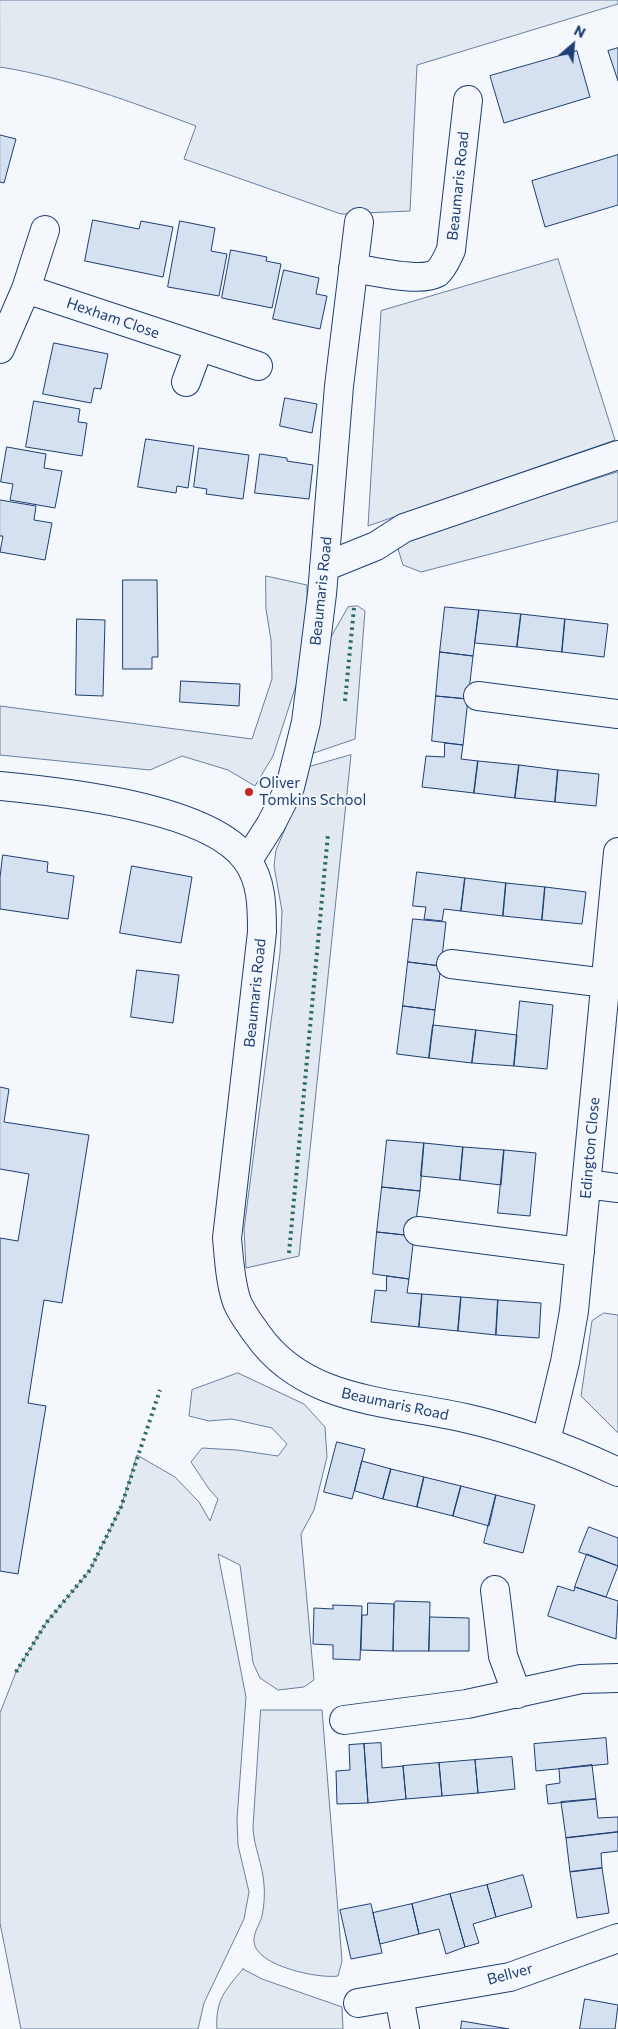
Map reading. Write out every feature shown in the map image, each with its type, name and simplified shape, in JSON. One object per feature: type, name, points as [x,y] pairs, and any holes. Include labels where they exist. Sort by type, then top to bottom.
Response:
[{"type":"street","name":"Beaumaris Road","points":[[353,268],[426,278],[438,272],[445,263],[450,250],[468,100]]},
{"type":"street","name":"Beaumaris Road","points":[[359,222],[339,386],[324,567],[306,722],[290,787],[271,824],[248,860],[257,879],[262,906],[262,932],[227,1238],[237,1302],[266,1347],[288,1369],[318,1385],[354,1398],[464,1418],[546,1441],[618,1472]]},
{"type":"street","points":[[0,349],[26,289],[45,230]]},
{"type":"street","name":"Hexham Close","points":[[26,289],[258,366]]},
{"type":"street","points":[[186,382],[199,347]]},
{"type":"street","points":[[324,567],[376,546],[404,528],[618,454]]},
{"type":"street","points":[[478,696],[618,714]]},
{"type":"street","points":[[0,786],[89,797],[178,819],[207,829],[224,838],[248,860]]},
{"type":"street","name":"Edington Close","points":[[546,1441],[570,1337],[580,1252],[618,852]]},
{"type":"street","points":[[451,964],[606,983]]},
{"type":"street","points":[[586,1184],[618,1188]]},
{"type":"street","points":[[418,1232],[580,1252]]},
{"type":"street","points":[[495,1590],[503,1656],[517,1694]]},
{"type":"street","points":[[344,1720],[467,1704],[517,1694],[553,1683],[581,1679],[618,1678]]},
{"type":"street","name":"Bellver","points":[[358,2003],[510,1977],[618,1938]]},
{"type":"street","points":[[398,1996],[405,2029]]},
{"type":"shaded area","points":[[0,0],[618,0],[618,4],[417,65],[410,211],[341,214],[184,159],[196,126],[75,84],[51,77],[0,67]]},
{"type":"shaded area","points":[[558,259],[615,440],[368,526],[381,311]]},
{"type":"shaded area","points":[[618,472],[618,521],[421,572],[403,565],[398,549],[411,538]]},
{"type":"shaded area","points":[[266,576],[307,585],[307,622],[302,667],[273,756],[255,786],[228,770],[182,756],[150,770],[0,755],[0,706],[252,739],[272,679],[271,640],[266,609]]},
{"type":"shaded area","points":[[358,606],[365,611],[355,739],[311,754],[328,642],[348,607]]},
{"type":"shaded area","points":[[351,755],[299,1256],[246,1268],[244,1229],[280,953],[282,911],[274,866],[276,850],[303,787],[309,767]]},
{"type":"shaded area","points":[[604,1313],[618,1315],[618,1433],[581,1396],[592,1321]]},
{"type":"shaded area","points":[[238,1373],[304,1404],[325,1427],[327,1457],[314,1510],[301,1534],[314,1680],[304,1687],[278,1690],[260,1678],[253,1663],[240,1565],[218,1554],[246,1697],[237,1819],[238,1845],[249,1892],[244,1919],[204,2003],[198,2029],[21,2029],[0,1923],[0,1713],[16,1672],[46,1623],[90,1570],[121,1507],[137,1455],[175,1477],[199,1502],[210,1521],[218,1499],[191,1462],[202,1448],[237,1450],[278,1456],[287,1444],[272,1428],[232,1419],[209,1421],[189,1416],[192,1390]]},
{"type":"shaded area","points":[[261,1710],[322,1710],[342,1961],[338,1976],[304,1973],[276,1964],[265,1958],[257,1950],[254,1942],[264,1905],[262,1870],[253,1828]]},
{"type":"shaded area","points":[[243,1969],[262,1979],[342,2007],[343,2029],[217,2029],[218,2011],[222,1996]]},
{"type":"building","points":[[618,48],[618,81],[608,51]]},
{"type":"building","points":[[577,51],[590,97],[504,123],[490,76]]},
{"type":"building","points":[[0,135],[16,139],[4,183],[0,182]]},
{"type":"building","points":[[618,155],[618,205],[545,227],[532,181]]},
{"type":"building","points":[[93,220],[139,229],[141,221],[173,227],[163,277],[85,261]]},
{"type":"building","points":[[180,221],[215,228],[211,251],[227,254],[219,296],[168,287]]},
{"type":"building","points":[[231,250],[267,257],[266,261],[281,264],[272,308],[222,298]]},
{"type":"building","points":[[284,270],[319,278],[316,294],[327,296],[320,329],[273,319]]},
{"type":"building","points":[[54,343],[108,354],[101,389],[94,388],[91,403],[43,394]]},
{"type":"building","points":[[285,398],[317,404],[312,433],[280,426]]},
{"type":"building","points":[[34,401],[80,409],[78,422],[87,423],[82,456],[26,447]]},
{"type":"building","points":[[146,439],[194,446],[188,488],[177,486],[176,493],[138,487]]},
{"type":"building","points":[[7,447],[46,454],[44,468],[62,471],[55,508],[10,500],[13,484],[1,482]]},
{"type":"building","points":[[199,448],[249,455],[243,499],[206,494],[207,489],[194,487]]},
{"type":"building","points":[[260,454],[287,458],[287,461],[313,465],[309,499],[255,493]]},
{"type":"building","points":[[0,500],[36,506],[34,520],[52,523],[45,560],[0,552],[3,536],[0,536]]},
{"type":"building","points":[[123,580],[157,580],[158,657],[152,657],[152,669],[123,669]]},
{"type":"building","points":[[445,607],[479,610],[473,656],[440,652]]},
{"type":"building","points":[[479,610],[521,614],[517,647],[475,643]]},
{"type":"building","points":[[521,614],[565,619],[562,652],[517,647]]},
{"type":"building","points":[[77,619],[105,620],[103,696],[76,695]]},
{"type":"building","points":[[565,619],[608,624],[604,657],[562,652]]},
{"type":"building","points":[[440,652],[473,656],[468,699],[436,696]]},
{"type":"building","points":[[181,681],[240,684],[239,706],[180,702]]},
{"type":"building","points":[[436,696],[468,699],[463,745],[432,741]]},
{"type":"building","points":[[445,743],[463,745],[461,759],[478,761],[474,793],[422,787],[426,756],[444,757]]},
{"type":"building","points":[[478,761],[519,765],[515,798],[474,793]]},
{"type":"building","points":[[519,765],[558,770],[555,802],[515,798]]},
{"type":"building","points":[[558,770],[599,774],[596,806],[555,802]]},
{"type":"building","points":[[3,855],[48,862],[47,872],[74,876],[68,919],[0,909],[0,878]]},
{"type":"building","points":[[132,866],[192,877],[181,943],[120,933]]},
{"type":"building","points":[[417,872],[465,878],[461,911],[444,909],[442,921],[424,919],[426,907],[413,906]]},
{"type":"building","points":[[465,878],[506,883],[503,916],[461,911]]},
{"type":"building","points":[[506,883],[545,887],[542,920],[503,916]]},
{"type":"building","points":[[545,887],[586,892],[582,924],[542,920]]},
{"type":"building","points":[[413,919],[446,922],[441,966],[408,962]]},
{"type":"building","points":[[408,962],[441,966],[435,1010],[403,1006]]},
{"type":"building","points":[[137,970],[179,975],[173,1023],[131,1017]]},
{"type":"building","points":[[520,1001],[553,1005],[547,1069],[514,1066]]},
{"type":"building","points":[[403,1006],[435,1010],[429,1058],[397,1054]]},
{"type":"building","points":[[433,1025],[476,1030],[472,1063],[429,1058]]},
{"type":"building","points":[[476,1030],[517,1035],[514,1066],[472,1063]]},
{"type":"building","points":[[0,1087],[9,1089],[4,1122],[89,1135],[62,1303],[44,1300],[28,1403],[46,1406],[18,1574],[0,1571],[0,1238],[18,1241],[29,1174],[0,1169]]},
{"type":"building","points":[[387,1140],[424,1143],[420,1191],[382,1187]]},
{"type":"building","points":[[424,1143],[463,1147],[460,1180],[421,1176]]},
{"type":"building","points":[[463,1147],[504,1150],[501,1185],[460,1180]]},
{"type":"building","points":[[504,1150],[536,1153],[530,1216],[498,1213]]},
{"type":"building","points":[[382,1187],[420,1191],[414,1236],[377,1232]]},
{"type":"building","points":[[377,1232],[414,1236],[409,1279],[373,1274]]},
{"type":"building","points":[[387,1276],[409,1279],[407,1293],[422,1294],[419,1327],[371,1322],[375,1290],[386,1291]]},
{"type":"building","points":[[422,1294],[461,1297],[458,1331],[419,1327]]},
{"type":"building","points":[[461,1297],[498,1300],[496,1335],[458,1331]]},
{"type":"building","points":[[498,1300],[541,1303],[539,1338],[496,1335]]},
{"type":"building","points":[[337,1442],[365,1449],[352,1499],[324,1492]]},
{"type":"building","points":[[362,1461],[391,1469],[383,1499],[355,1491]]},
{"type":"building","points":[[391,1469],[424,1477],[417,1507],[383,1499]]},
{"type":"building","points":[[424,1477],[461,1486],[453,1516],[417,1507]]},
{"type":"building","points":[[461,1486],[496,1495],[489,1526],[453,1516]]},
{"type":"building","points":[[496,1495],[535,1505],[523,1553],[484,1543]]},
{"type":"building","points":[[589,1527],[618,1538],[618,1566],[579,1552]]},
{"type":"building","points":[[587,1554],[618,1566],[606,1597],[575,1587]]},
{"type":"building","points":[[558,1586],[574,1591],[575,1587],[618,1601],[616,1639],[548,1616]]},
{"type":"building","points":[[396,1601],[430,1602],[429,1651],[393,1651],[394,1604]]},
{"type":"building","points":[[368,1603],[394,1604],[393,1651],[361,1650],[362,1615],[367,1615]]},
{"type":"building","points":[[333,1605],[362,1606],[360,1660],[333,1659],[333,1645],[313,1644],[314,1608],[333,1609]]},
{"type":"building","points":[[430,1617],[469,1618],[469,1651],[429,1651]]},
{"type":"building","points":[[606,1738],[608,1764],[536,1771],[534,1744]]},
{"type":"building","points":[[381,1743],[382,1768],[403,1766],[406,1799],[368,1803],[364,1744]]},
{"type":"building","points":[[364,1744],[368,1803],[337,1804],[336,1771],[350,1770],[349,1745]]},
{"type":"building","points":[[512,1757],[515,1789],[478,1793],[475,1760]]},
{"type":"building","points":[[475,1760],[478,1793],[442,1796],[439,1763]]},
{"type":"building","points":[[439,1763],[442,1796],[406,1799],[403,1766]]},
{"type":"building","points":[[592,1765],[596,1799],[548,1804],[546,1785],[560,1783],[559,1769]]},
{"type":"building","points":[[596,1799],[598,1818],[618,1817],[618,1832],[566,1838],[561,1802]]},
{"type":"building","points":[[618,1832],[618,1851],[601,1853],[602,1868],[570,1872],[566,1838]]},
{"type":"building","points":[[602,1868],[609,1913],[577,1918],[570,1872]]},
{"type":"building","points":[[523,1875],[532,1907],[496,1917],[487,1885]]},
{"type":"building","points":[[487,1885],[496,1917],[473,1924],[479,1943],[465,1947],[450,1894]]},
{"type":"building","points":[[450,1894],[465,1947],[446,1954],[439,1929],[419,1934],[412,1904]]},
{"type":"building","points":[[371,1904],[382,1953],[351,1959],[340,1910]]},
{"type":"building","points":[[412,1904],[419,1934],[380,1944],[373,1913]]},
{"type":"building","points":[[585,1999],[618,2005],[615,2029],[580,2029]]},
{"type":"building","points":[[462,2021],[509,2029],[461,2029]]},
{"type":"hedge","points":[[345,701],[354,608]]},
{"type":"hedge","points":[[289,1253],[328,834]]},
{"type":"hedge","points":[[16,1672],[46,1623],[90,1570],[121,1507],[160,1390]]},
{"type":"place","name":"Oliver Tomkins School","points":[[249,792]]}]
